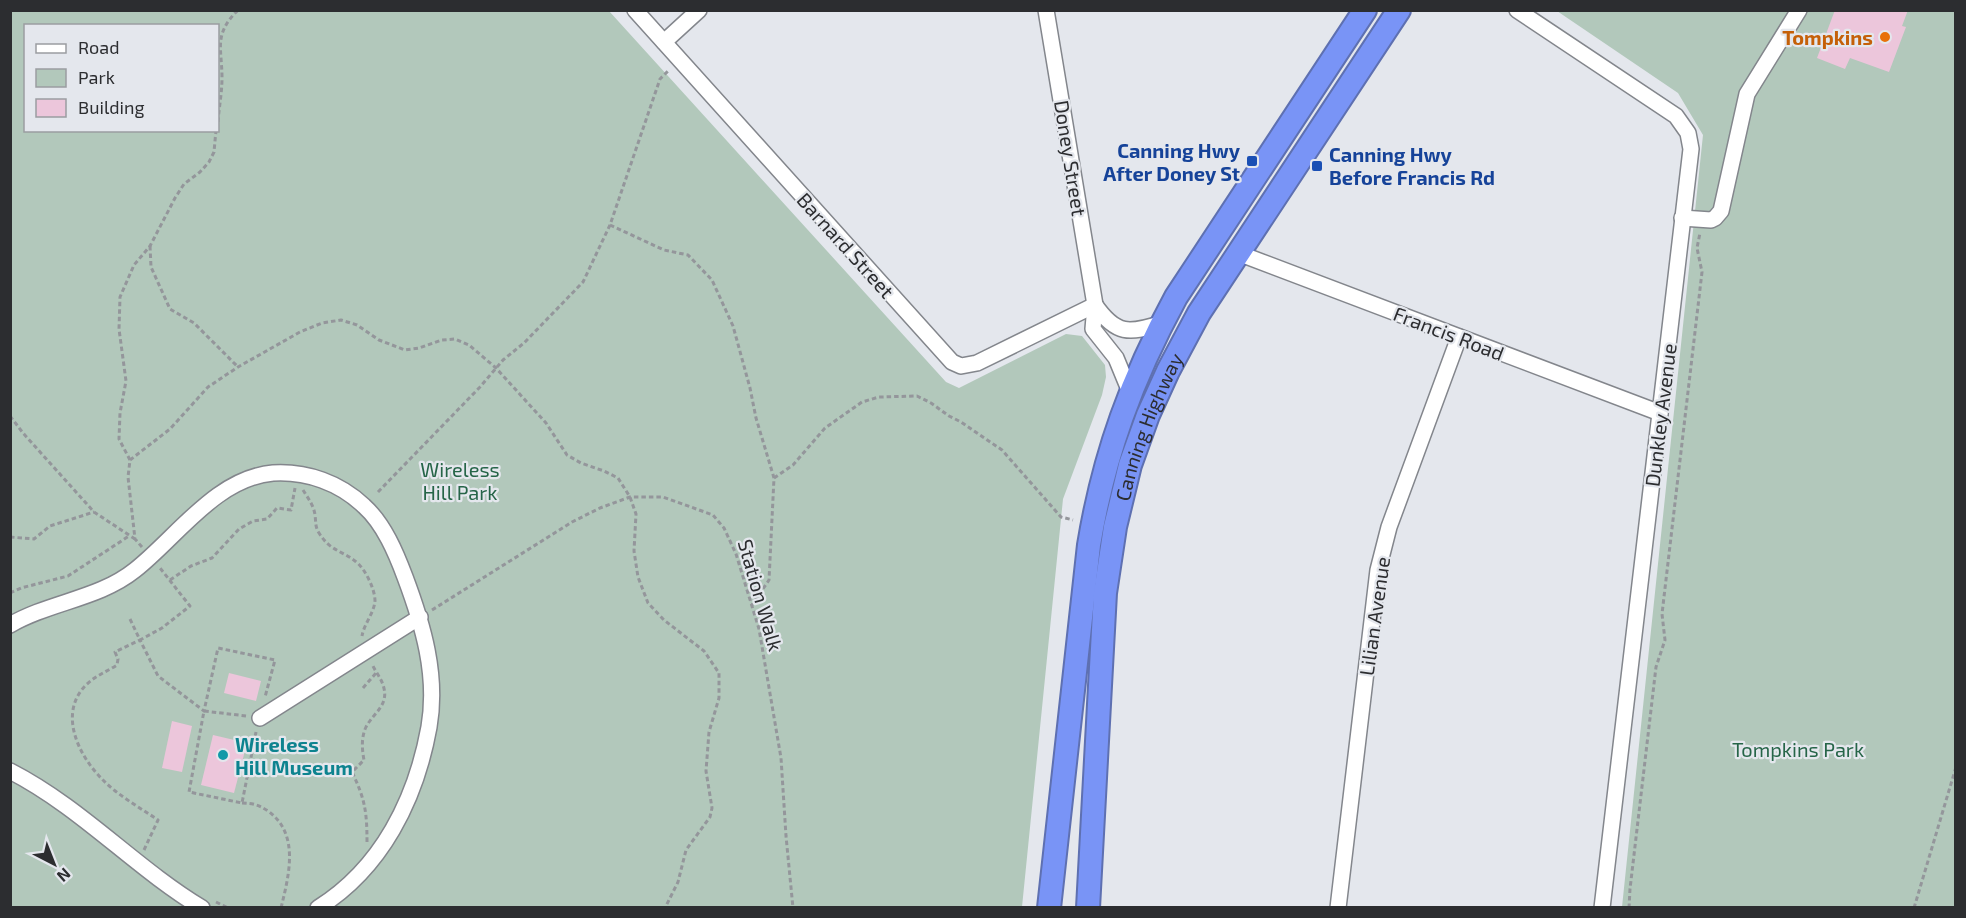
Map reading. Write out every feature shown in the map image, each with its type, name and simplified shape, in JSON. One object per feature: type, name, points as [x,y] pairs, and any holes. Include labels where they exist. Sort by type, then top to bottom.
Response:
[{"type":"highway","name":"Canning Highway","points":[[1049,908],[1089,545],[1104,471],[1118,425],[1130,392],[1176,297],[1365,10]]},
{"type":"highway","name":"Canning Highway","points":[[1088,908],[1104,593],[1115,527],[1130,465],[1167,371],[1199,313],[1399,10]]},
{"type":"street","name":"Barnard Street","points":[[635,10],[952,362],[961,366],[977,363],[1095,305]]},
{"type":"street","points":[[664,42],[699,10]]},
{"type":"street","name":"Doney Street","points":[[1046,10],[1095,305],[1094,329],[1116,358],[1130,392]]},
{"type":"street","name":"Dunkley Avenue","points":[[1517,10],[1670,111],[1688,133],[1691,149],[1602,908]]},
{"type":"street","points":[[1682,218],[1703,220],[1715,218],[1721,211],[1746,94],[1799,10]]},
{"type":"street","name":"Francis Road","points":[[1238,253],[1660,413]]},
{"type":"street","points":[[1095,305],[1105,320],[1117,328],[1132,331],[1162,323]]},
{"type":"street","name":"Lilian Avenue","points":[[1338,908],[1378,570],[1389,527],[1459,337]]},
{"type":"street","points":[[10,625],[28,615],[102,589],[133,572],[217,495],[241,481],[271,473],[298,473],[326,482],[349,494],[366,508],[378,523],[398,558],[420,617],[432,680],[429,725],[419,769],[408,799],[387,840],[345,888],[318,908]]},
{"type":"street","points":[[260,718],[420,617]]},
{"type":"street","points":[[10,771],[30,781],[75,811],[166,883],[204,903]]},
{"type":"path","points":[[219,114],[222,90],[219,44],[223,32],[236,11]]},
{"type":"path","points":[[378,492],[472,396],[496,368],[584,282],[610,225],[660,80],[670,68]]},
{"type":"path","points":[[135,539],[128,477],[130,460],[119,439],[120,413],[126,381],[119,329],[120,297],[134,265],[150,246],[184,184],[201,172],[209,162],[214,152],[216,132]]},
{"type":"path","points":[[1629,908],[1656,667],[1665,640],[1662,614],[1702,272],[1697,248],[1703,220]]},
{"type":"path","points":[[610,225],[664,249],[688,255],[712,280],[733,326],[774,478],[769,580],[752,605]]},
{"type":"path","points":[[150,246],[151,267],[170,309],[194,323],[238,367]]},
{"type":"path","points":[[130,460],[170,429],[208,387],[300,332],[322,323],[341,320],[357,325],[379,340],[405,350],[442,340],[455,339],[469,345],[496,368],[546,423],[567,455],[618,478],[630,497],[636,514],[634,551],[638,577],[648,603],[664,620],[704,651],[719,673],[719,698],[709,732],[706,771],[712,808],[710,818],[686,850],[678,882],[664,908]]},
{"type":"path","points":[[774,478],[793,465],[825,428],[862,402],[879,397],[917,396],[962,422],[1002,450],[1061,517],[1073,520]]},
{"type":"path","points":[[10,416],[94,512],[135,539],[150,556]]},
{"type":"path","points":[[143,852],[158,820],[102,779],[80,751],[72,727],[73,704],[84,686],[117,665],[118,659],[115,652],[162,628],[190,606],[170,580],[191,566],[212,558],[239,529],[253,522],[267,519],[277,508],[291,510],[295,486]]},
{"type":"path","name":"Station Walk","points":[[420,617],[572,522],[630,497],[663,497],[713,515],[724,528],[736,554],[759,629],[781,758],[793,908]]},
{"type":"path","points":[[10,537],[33,539],[50,526],[94,512]]},
{"type":"path","points":[[10,593],[68,576],[129,536]]},
{"type":"path","points":[[130,619],[158,676],[204,711],[260,718]]},
{"type":"path","points":[[242,803],[275,660],[219,648],[204,711],[189,792],[242,803],[253,803],[264,808],[279,820],[289,839],[289,859],[281,908]]},
{"type":"path","points":[[363,688],[376,673]]},
{"type":"path","points":[[1914,908],[1956,768]]},
{"type":"path","points":[[204,903],[228,908]]},
{"type":"green space","name":"Wireless Hill Park","points":[[10,11],[609,11],[946,382],[959,388],[1066,334],[1082,336],[1105,365],[1106,377],[1102,395],[1063,499],[1022,907],[11,907]]},
{"type":"green space","name":"Tompkins Park","points":[[1557,11],[1955,11],[1955,907],[1622,907],[1703,135],[1678,93]]},
{"type":"building","points":[[1835,10],[1908,10],[1902,26],[1906,27],[1889,72],[1850,58],[1845,69],[1817,58]]},
{"type":"building","points":[[229,673],[261,681],[256,701],[224,693]]},
{"type":"building","points":[[172,721],[192,726],[182,772],[162,768]]},
{"type":"building","points":[[213,735],[247,743],[234,793],[201,785]]},
{"type":"place","name":"Tompkins","points":[[1885,37]]},
{"type":"place","name":"Canning Hwy After Doney St","points":[[1252,161]]},
{"type":"place","name":"Canning Hwy Before Francis Rd","points":[[1317,166]]},
{"type":"place","name":"Wireless Hill Museum","points":[[223,755]]}]
